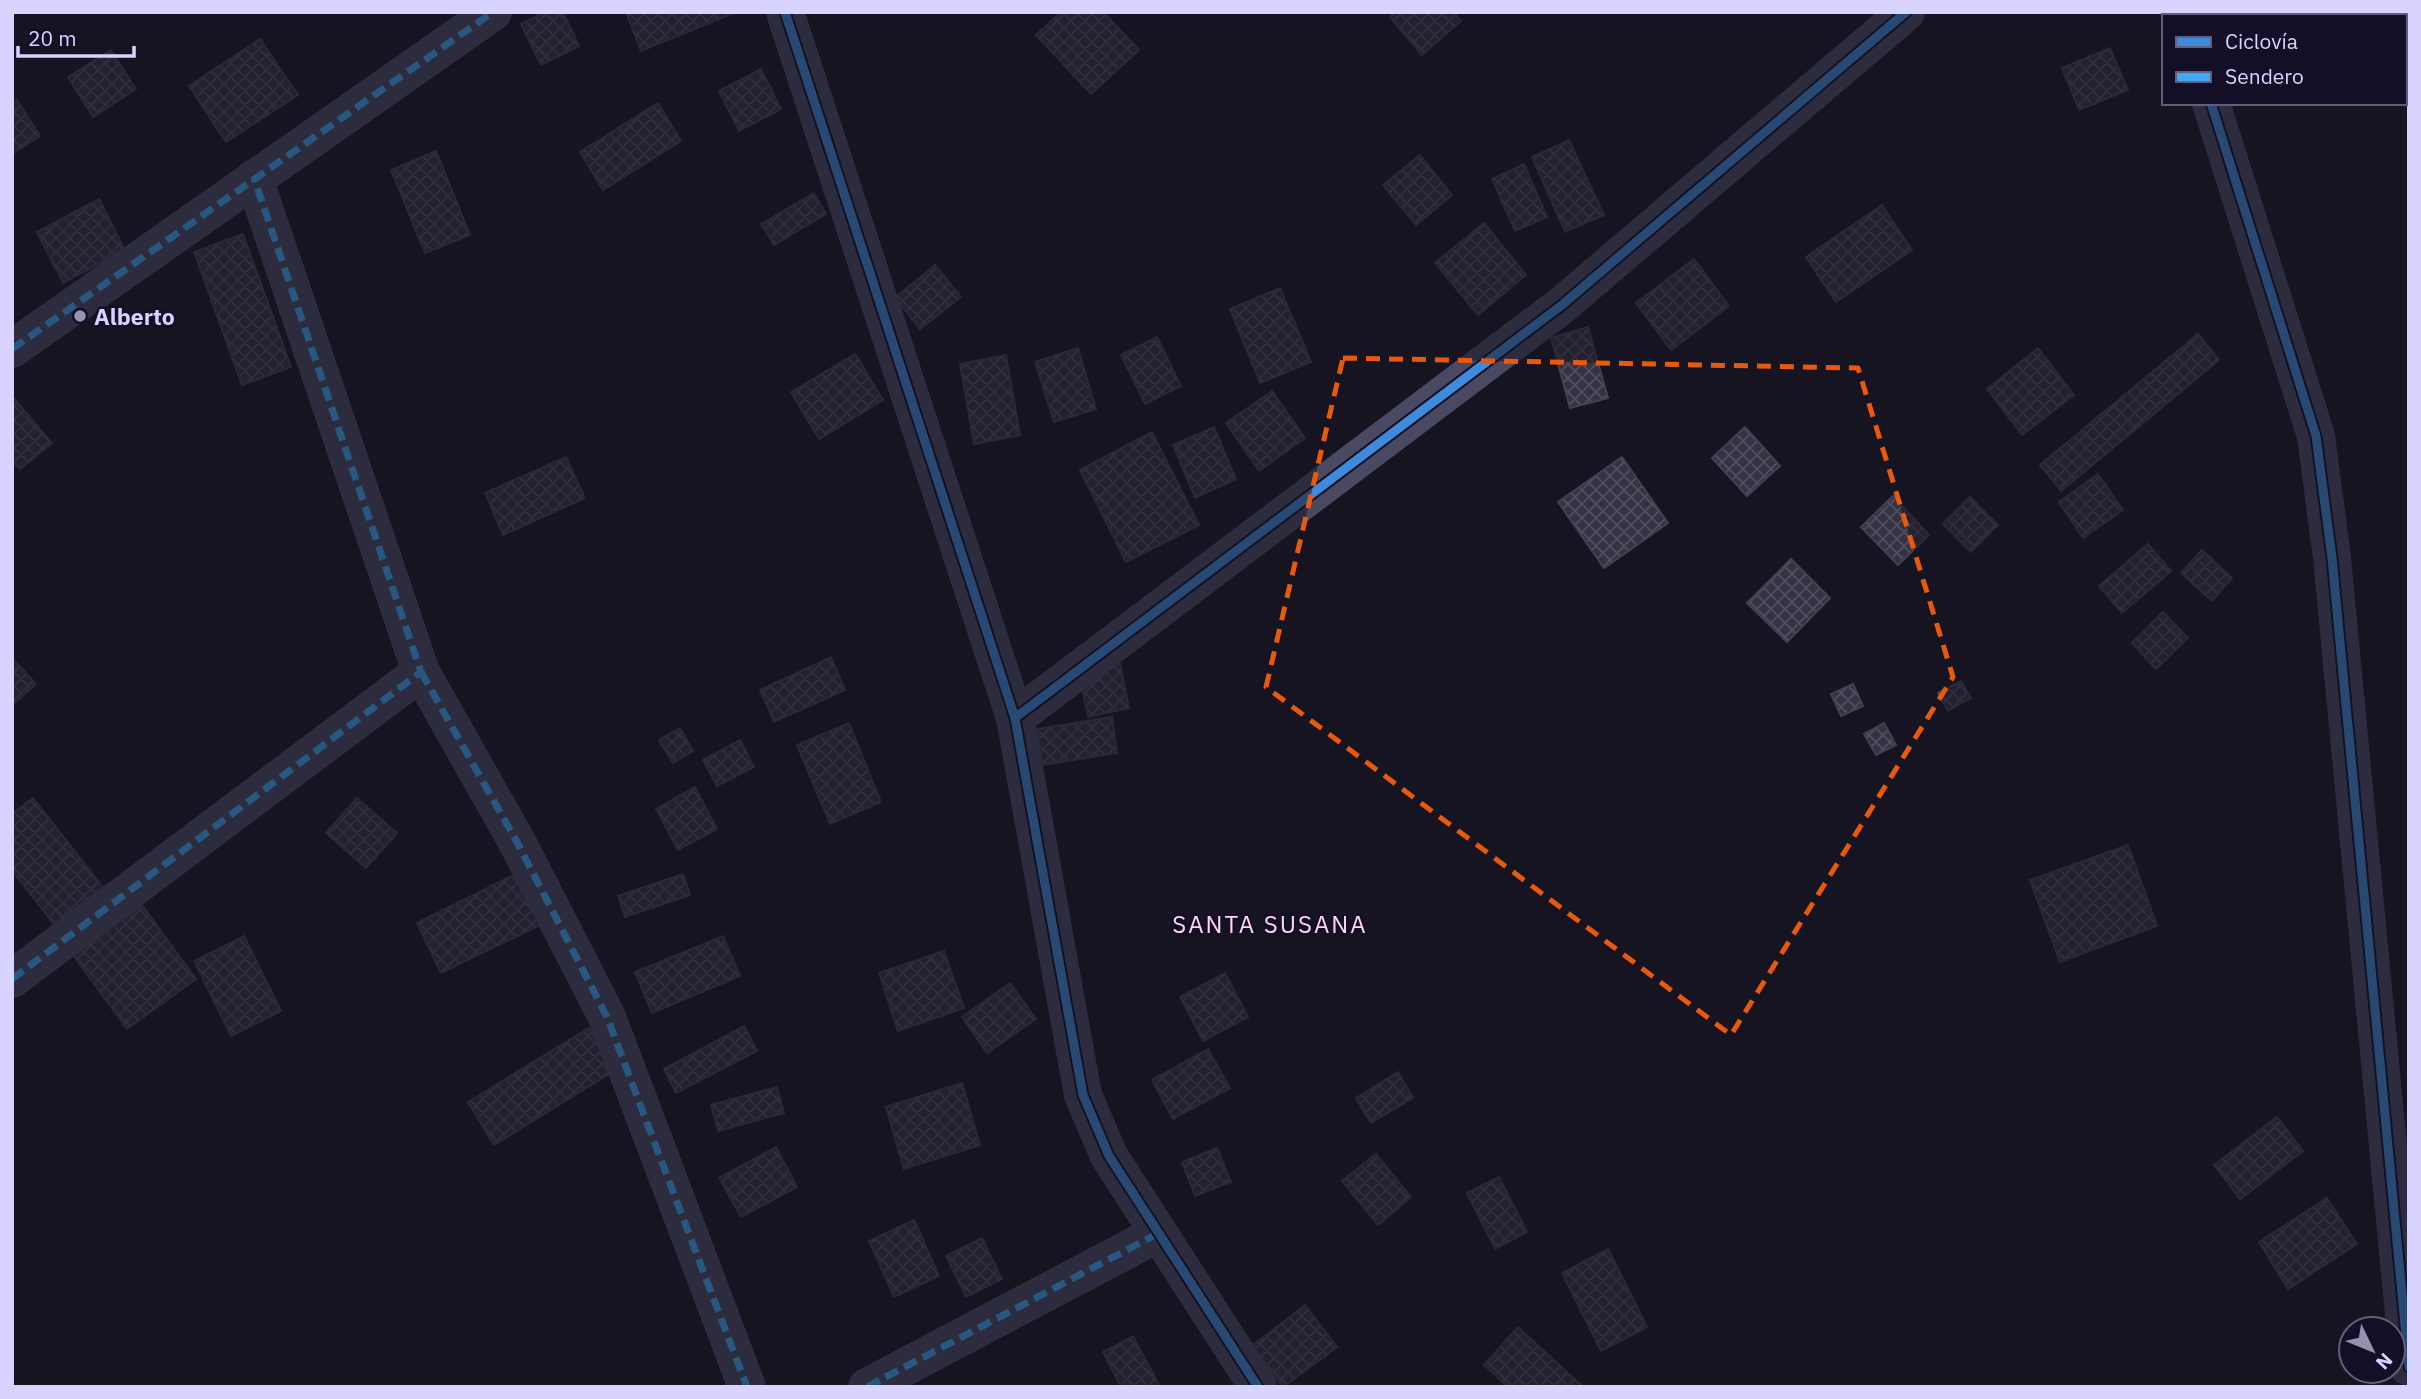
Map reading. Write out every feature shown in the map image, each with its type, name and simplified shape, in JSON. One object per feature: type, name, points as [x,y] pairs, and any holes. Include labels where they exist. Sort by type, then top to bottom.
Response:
[{"type":"street","points":[[12,349],[493,12]]},
{"type":"street","points":[[785,12],[1015,718],[1083,1095],[1109,1156],[1258,1387]]},
{"type":"street","points":[[1015,718],[1562,305],[1906,12]]},
{"type":"street","points":[[2212,105],[2316,436],[2334,572],[2409,1367]]},
{"type":"street","points":[[254,178],[421,672],[517,842],[607,1017],[747,1387]]},
{"type":"street","points":[[12,979],[421,672]]},
{"type":"street","points":[[867,1387],[1157,1234]]},
{"type":"highlighted area","points":[[1343,358],[1858,368],[1953,677],[1731,1035],[1266,687]]},
{"type":"building","points":[[545,12],[563,12],[579,46],[541,65],[521,24]]},
{"type":"building","points":[[626,12],[736,12],[641,51]]},
{"type":"building","points":[[1061,12],[1103,12],[1139,50],[1091,94],[1036,35]]},
{"type":"building","points":[[1396,12],[1453,12],[1461,21],[1422,55],[1390,17]]},
{"type":"building","points":[[260,39],[298,95],[226,142],[189,86]]},
{"type":"building","points":[[2110,48],[2128,90],[2079,110],[2062,68]]},
{"type":"building","points":[[111,50],[136,89],[93,117],[68,77]]},
{"type":"building","points":[[761,69],[781,109],[739,131],[719,91]]},
{"type":"building","points":[[17,100],[40,136],[12,154],[12,104]]},
{"type":"building","points":[[658,103],[681,141],[603,190],[580,152]]},
{"type":"building","points":[[1569,140],[1604,215],[1565,232],[1532,157]]},
{"type":"building","points":[[436,151],[470,235],[425,253],[391,170]]},
{"type":"building","points":[[1420,155],[1452,195],[1416,225],[1383,185]]},
{"type":"building","points":[[1524,164],[1547,217],[1515,231],[1492,179]]},
{"type":"building","points":[[814,193],[826,214],[774,245],[761,224]]},
{"type":"building","points":[[99,199],[125,250],[63,283],[37,232]]},
{"type":"building","points":[[1882,205],[1912,250],[1836,302],[1806,257]]},
{"type":"building","points":[[1484,223],[1526,275],[1478,315],[1435,263]]},
{"type":"building","points":[[243,234],[291,367],[242,385],[194,252]]},
{"type":"building","points":[[1694,259],[1729,306],[1671,350],[1636,303]]},
{"type":"building","points":[[935,265],[961,297],[920,329],[895,298]]},
{"type":"building","points":[[1280,288],[1311,362],[1260,383],[1230,309]]},
{"type":"building","points":[[1588,327],[1608,398],[1570,408],[1551,338]]},
{"type":"building","points":[[2198,334],[2219,360],[2061,491],[2040,465]]},
{"type":"building","points":[[1157,337],[1181,386],[1145,404],[1121,355]]},
{"type":"building","points":[[1078,348],[1096,409],[1054,422],[1035,362]]},
{"type":"building","points":[[2038,348],[2074,395],[2022,435],[1987,389]]},
{"type":"building","points":[[855,354],[883,400],[819,439],[791,392]]},
{"type":"building","points":[[1006,355],[1020,435],[974,444],[960,364]]},
{"type":"building","points":[[1272,391],[1305,438],[1259,471],[1226,423]]},
{"type":"building","points":[[12,396],[52,443],[20,469],[12,460]]},
{"type":"building","points":[[1214,427],[1236,479],[1195,498],[1173,445]]},
{"type":"building","points":[[1745,427],[1780,466],[1747,496],[1712,458]]},
{"type":"building","points":[[1152,432],[1199,525],[1126,562],[1080,470]]},
{"type":"building","points":[[566,457],[585,498],[503,535],[485,493]]},
{"type":"building","points":[[1622,457],[1668,523],[1604,568],[1558,502]]},
{"type":"building","points":[[2098,474],[2123,510],[2083,538],[2059,502]]},
{"type":"building","points":[[1893,496],[1929,535],[1898,565],[1861,527]]},
{"type":"building","points":[[1970,497],[1998,525],[1971,552],[1943,524]]},
{"type":"building","points":[[2148,544],[2171,571],[2122,613],[2099,586]]},
{"type":"building","points":[[2202,550],[2232,578],[2212,601],[2181,573]]},
{"type":"building","points":[[1791,559],[1830,598],[1787,642],[1747,603]]},
{"type":"building","points":[[2163,612],[2188,638],[2156,669],[2132,643]]},
{"type":"building","points":[[831,657],[845,690],[774,722],[760,690]]},
{"type":"building","points":[[12,658],[36,684],[12,705]]},
{"type":"building","points":[[1120,664],[1129,708],[1088,717],[1079,672]]},
{"type":"building","points":[[1961,681],[1971,698],[1948,711],[1938,693]]},
{"type":"building","points":[[1853,684],[1863,706],[1841,716],[1831,694]]},
{"type":"building","points":[[1112,717],[1117,753],[1042,765],[1037,729]]},
{"type":"building","points":[[849,723],[881,802],[830,824],[797,745]]},
{"type":"building","points":[[1884,723],[1896,745],[1876,755],[1864,734]]},
{"type":"building","points":[[680,728],[693,751],[673,763],[659,740]]},
{"type":"building","points":[[740,740],[754,767],[717,786],[703,760]]},
{"type":"building","points":[[695,787],[717,829],[678,850],[656,809]]},
{"type":"building","points":[[33,798],[106,891],[58,929],[12,871],[12,814]]},
{"type":"building","points":[[357,798],[397,833],[366,868],[326,833]]},
{"type":"building","points":[[2128,845],[2157,926],[2060,962],[2030,880]]},
{"type":"building","points":[[515,874],[540,925],[441,973],[417,923]]},
{"type":"building","points":[[683,874],[690,895],[625,917],[618,896]]},
{"type":"building","points":[[142,905],[196,979],[127,1029],[73,955]]},
{"type":"building","points":[[244,936],[281,1011],[231,1036],[194,961]]},
{"type":"building","points":[[723,936],[740,976],[652,1013],[635,972]]},
{"type":"building","points":[[944,951],[964,1008],[898,1031],[879,973]]},
{"type":"building","points":[[1225,973],[1248,1017],[1203,1041],[1180,997]]},
{"type":"building","points":[[1010,983],[1036,1019],[987,1053],[962,1017]]},
{"type":"building","points":[[744,1026],[757,1051],[676,1093],[664,1069]]},
{"type":"building","points":[[589,1028],[614,1071],[494,1145],[468,1102]]},
{"type":"building","points":[[1208,1049],[1230,1088],[1173,1119],[1152,1080]]},
{"type":"building","points":[[1398,1072],[1413,1098],[1371,1123],[1356,1098]]},
{"type":"building","points":[[962,1083],[980,1145],[904,1169],[886,1107]]},
{"type":"building","points":[[777,1087],[784,1113],[718,1131],[711,1105]]},
{"type":"building","points":[[2277,1117],[2303,1151],[2240,1199],[2214,1165]]},
{"type":"building","points":[[776,1147],[797,1187],[741,1217],[719,1178]]},
{"type":"building","points":[[1217,1148],[1231,1182],[1195,1196],[1182,1162]]},
{"type":"building","points":[[1376,1154],[1411,1197],[1378,1225],[1342,1181]]},
{"type":"building","points":[[1499,1177],[1527,1232],[1495,1249],[1467,1193]]},
{"type":"building","points":[[2327,1198],[2357,1244],[2288,1289],[2259,1242]]},
{"type":"building","points":[[914,1220],[939,1276],[894,1297],[869,1241]]},
{"type":"building","points":[[982,1238],[1002,1279],[966,1297],[946,1256]]},
{"type":"building","points":[[1608,1249],[1647,1327],[1601,1351],[1562,1273]]},
{"type":"building","points":[[1305,1305],[1337,1347],[1283,1387],[1252,1346]]},
{"type":"building","points":[[1518,1327],[1581,1385],[1580,1387],[1508,1387],[1484,1365]]},
{"type":"building","points":[[1133,1336],[1160,1387],[1121,1387],[1103,1352]]},
{"type":"marked path","points":[[12,349],[493,12]]},
{"type":"marked path","points":[[12,979],[421,672],[254,178]]},
{"type":"marked path","points":[[421,672],[517,842],[607,1017],[747,1387]]},
{"type":"marked path","points":[[867,1387],[1157,1234]]},
{"type":"cycle path","points":[[785,12],[1015,718],[1083,1095],[1109,1156],[1258,1387]]},
{"type":"cycle path","points":[[1015,718],[1562,305],[1906,12]]},
{"type":"cycle path","points":[[2212,105],[2316,436],[2332,558],[2409,1367]]},
{"type":"place","name":"Alberto","points":[[80,316]]},
{"type":"district","name":"SANTA SUSANA","points":[[1270,924]]}]
